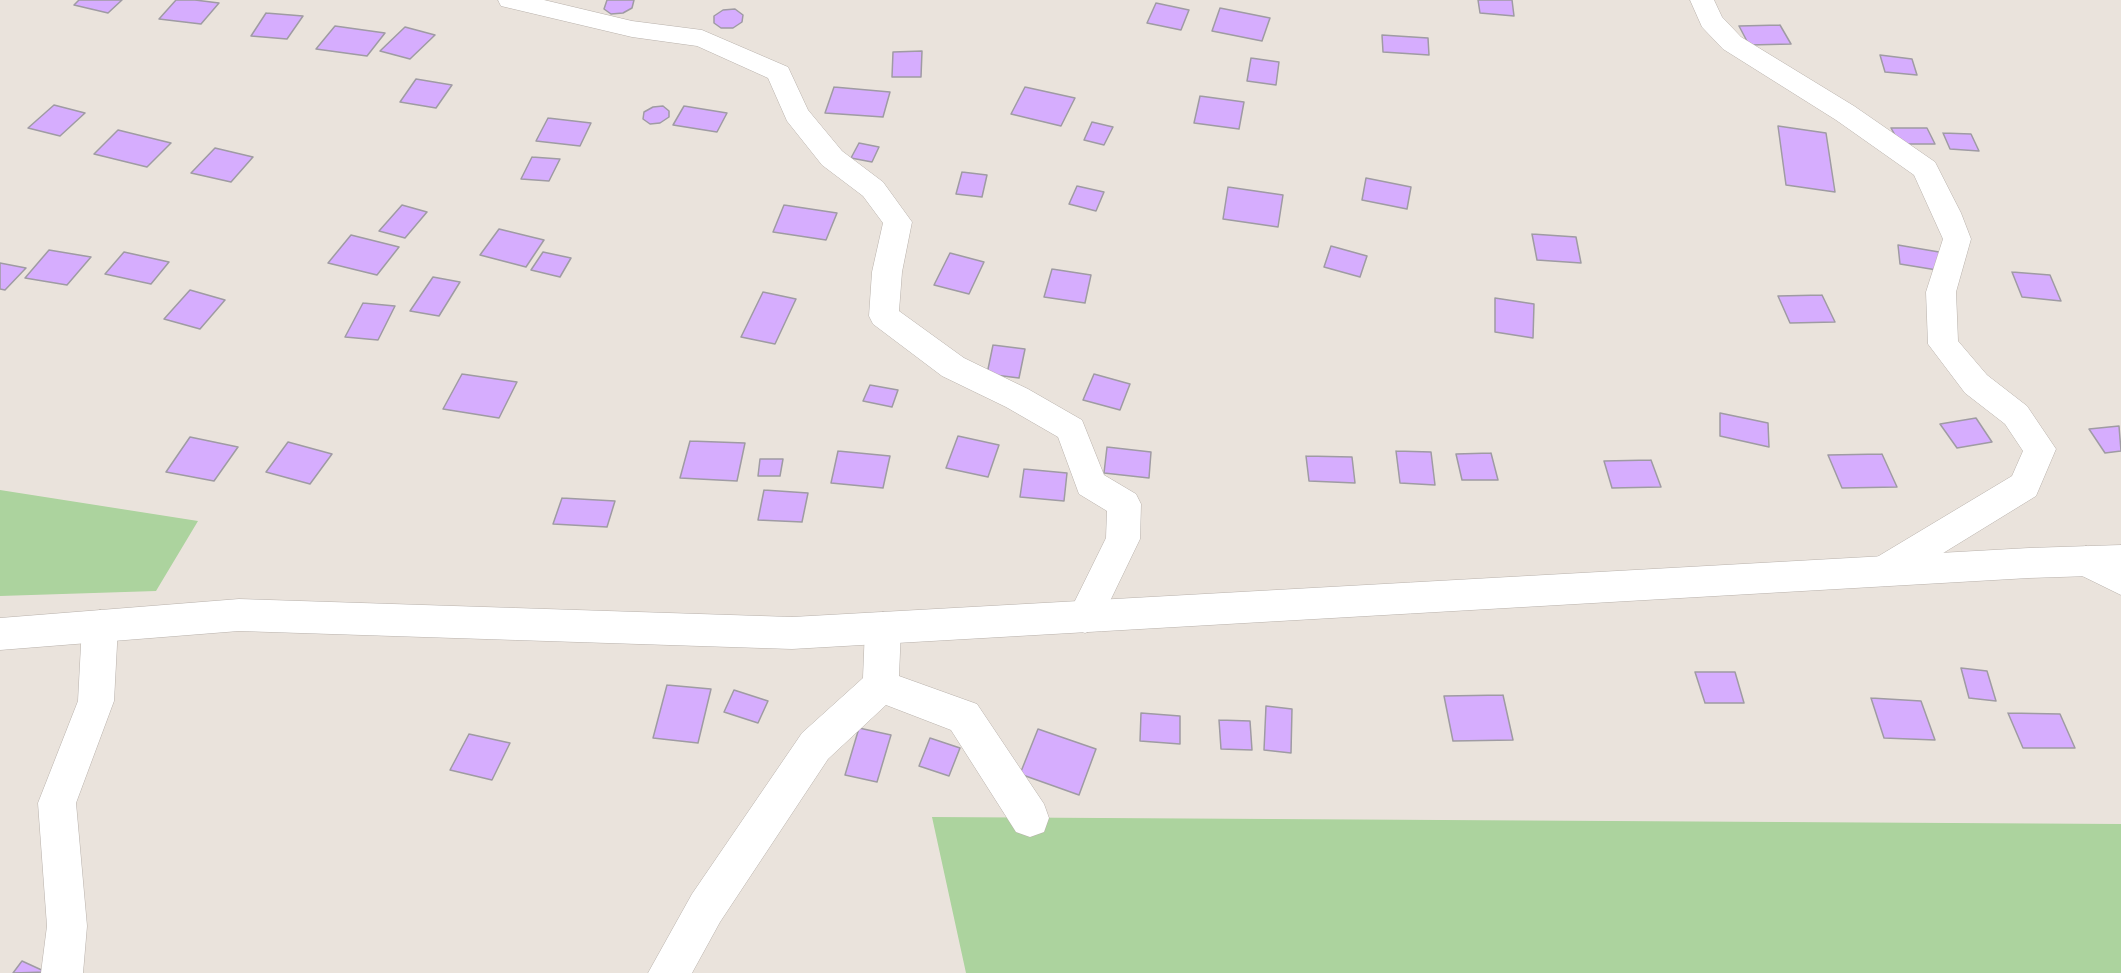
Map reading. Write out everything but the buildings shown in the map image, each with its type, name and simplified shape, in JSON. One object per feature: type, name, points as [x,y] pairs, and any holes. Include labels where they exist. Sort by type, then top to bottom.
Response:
[{"type":"street","points":[[510,0],[561,6],[632,29],[702,38],[780,73],[796,114],[832,158],[873,189],[898,222],[887,272],[884,316],[952,367],[1017,398],[1071,429],[1090,484],[1124,504],[1123,539],[1085,617]]},
{"type":"street","points":[[1702,0],[1711,21],[1732,43],[1845,113],[1924,169],[1957,238],[1941,291],[1943,344],[1976,384],[2016,415],[2040,449],[2025,486],[1884,571]]},
{"type":"street","points":[[0,634],[239,615],[792,633],[1884,571],[2121,560]]},
{"type":"street","points":[[2086,561],[2121,579]]},
{"type":"street","points":[[62,973],[67,926],[57,803],[96,701],[100,626]]},
{"type":"street","points":[[669,973],[706,908],[815,746],[881,686],[883,628]]},
{"type":"street","points":[[881,686],[964,717],[1030,818]]},
{"type":"green space","points":[[0,490],[198,521],[156,591],[0,596]]},
{"type":"green space","points":[[932,817],[2121,824],[2121,973],[966,973]]}]
